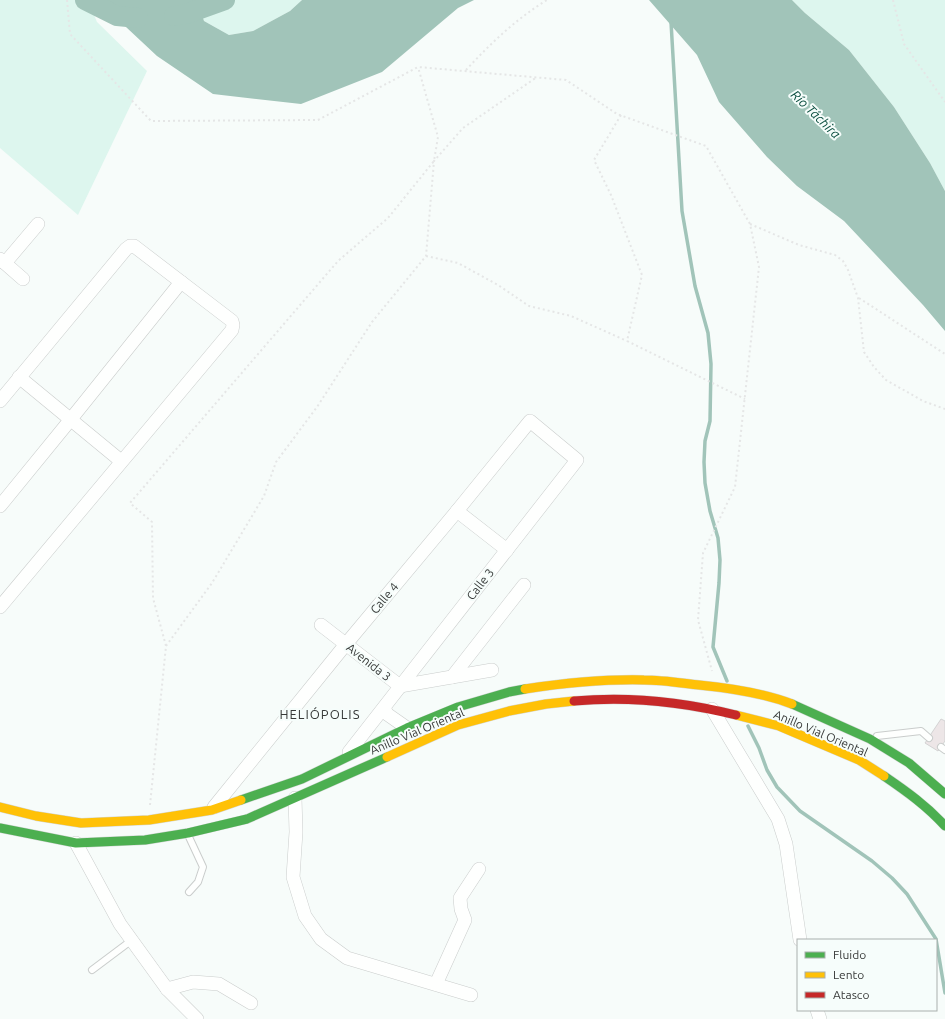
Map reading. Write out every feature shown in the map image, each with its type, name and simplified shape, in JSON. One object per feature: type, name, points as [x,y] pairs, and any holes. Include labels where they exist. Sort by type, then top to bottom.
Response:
[{"type":"highway","name":"Anillo Vial Oriental","points":[[0,807],[36,816],[80,823],[149,820],[212,810],[302,778],[407,728],[458,707],[510,692],[564,683],[608,680],[646,680],[717,687],[759,694],[790,703],[868,738],[899,756],[945,794]]},
{"type":"highway","name":"Anillo Vial Oriental","points":[[0,828],[76,842],[145,840],[188,833],[247,819],[458,725],[509,711],[546,704],[598,699],[655,702],[712,709],[779,726],[859,760],[908,792],[937,817],[945,826]]},
{"type":"street","points":[[23,279],[2,261],[38,224]]},
{"type":"street","points":[[0,401],[130,246],[134,246],[232,321],[232,330],[0,607]]},
{"type":"street","points":[[0,506],[181,282]]},
{"type":"street","points":[[19,377],[121,461]]},
{"type":"street","name":"Calle 4","points":[[212,810],[346,644],[530,421],[577,460]]},
{"type":"street","name":"Calle 3","points":[[345,757],[577,460]]},
{"type":"street","points":[[457,511],[507,550]]},
{"type":"street","points":[[452,677],[524,585]]},
{"type":"street","name":"Avenida 3","points":[[321,625],[400,686],[492,670]]},
{"type":"street","points":[[384,708],[387,714],[407,728]]},
{"type":"street","points":[[712,709],[778,819],[786,844],[800,939]]},
{"type":"street","points":[[239,776],[256,795]]},
{"type":"street","points":[[295,798],[296,832],[292,877],[305,916],[321,939],[347,958],[471,995]]},
{"type":"street","points":[[76,842],[120,924],[167,989],[197,1019]]},
{"type":"street","points":[[436,984],[465,920],[461,909],[460,898],[479,869]]},
{"type":"street","points":[[167,989],[193,982],[219,984],[251,1003]]},
{"type":"lane","points":[[868,738],[921,731],[929,738]]},
{"type":"lane","points":[[188,833],[204,867],[198,882],[189,892]]},
{"type":"lane","points":[[92,970],[132,940]]},
{"type":"path","points":[[67,0],[70,34],[151,121],[318,120],[418,67],[466,70],[566,80],[621,115],[706,146],[750,224],[759,267],[736,487],[703,553],[698,620],[717,687]]},
{"type":"path","points":[[466,70],[480,55],[528,11],[547,0]]},
{"type":"path","points":[[893,0],[904,44],[945,102]]},
{"type":"path","points":[[166,646],[212,583],[264,496],[276,462],[317,407],[372,322],[426,256],[434,161],[438,137],[418,67]]},
{"type":"path","points":[[149,820],[166,646],[153,598],[152,522],[130,503],[338,262],[388,218],[463,128],[537,77]]},
{"type":"path","points":[[621,115],[594,160],[610,195],[642,275],[627,341]]},
{"type":"path","points":[[750,224],[799,245],[835,256],[843,261],[848,270],[858,298],[864,352],[874,367],[886,380],[923,401],[945,409]]},
{"type":"path","points":[[426,256],[458,263],[498,285],[529,306],[571,316],[627,341],[745,399]]},
{"type":"path","points":[[858,298],[945,354]]},
{"type":"shaded area","points":[[0,0],[88,0],[97,22],[147,71],[78,215],[0,148]]},
{"type":"shaded area","points":[[197,0],[302,0],[290,11],[253,31],[229,35],[204,21]]},
{"type":"shaded area","points":[[792,0],[945,0],[945,191],[930,163],[894,107],[849,50],[805,13]]},
{"type":"water","points":[[106,0],[197,0],[204,21],[229,35],[253,31],[290,11],[302,0],[474,0],[458,8],[382,72],[301,104],[213,94],[157,56],[111,13]]},
{"type":"water","points":[[649,0],[792,0],[805,13],[849,50],[894,107],[930,163],[945,191],[945,331],[923,305],[844,221],[797,186],[767,157],[719,102],[697,55]]},
{"type":"building","points":[[941,719],[945,721],[945,741],[938,751],[925,743]]},
{"type":"waterway","name":"Río Táchira","points":[[85,0],[117,16],[138,18]]},
{"type":"waterway","name":"Río Táchira","points":[[174,16],[186,14],[225,0]]},
{"type":"waterway","points":[[671,22],[682,211],[695,286],[708,333],[711,364],[710,421],[705,441],[704,462],[705,483],[710,511],[718,538],[720,560],[713,647],[727,681]]},
{"type":"waterway","points":[[748,726],[759,748],[767,770],[777,787],[800,811],[872,861],[892,878],[907,894],[936,939]]},
{"type":"waterway","points":[[937,945],[945,993]]},
{"type":"traffic: fast","points":[[241,800],[302,779],[407,728],[458,707],[509,692],[525,689]]},
{"type":"traffic: fast","points":[[792,704],[870,739],[909,763],[945,794]]},
{"type":"traffic: fast","points":[[0,828],[76,843],[145,840],[188,833],[247,819],[387,757]]},
{"type":"traffic: fast","points":[[884,776],[924,805],[945,826]]},
{"type":"traffic: slow","points":[[525,689],[599,681],[658,680],[746,692],[770,697],[792,704]]},
{"type":"traffic: slow","points":[[387,757],[458,725],[509,711],[546,704],[574,701]]},
{"type":"traffic: slow","points":[[736,715],[779,726],[859,760],[884,776]]},
{"type":"traffic: slow","points":[[0,807],[36,816],[81,823],[149,820],[212,810],[241,800]]},
{"type":"traffic: jam","points":[[574,701],[614,699],[655,701],[716,710],[736,715]]},
{"type":"district","name":"HELIÓPOLIS","points":[[320,714]]}]
